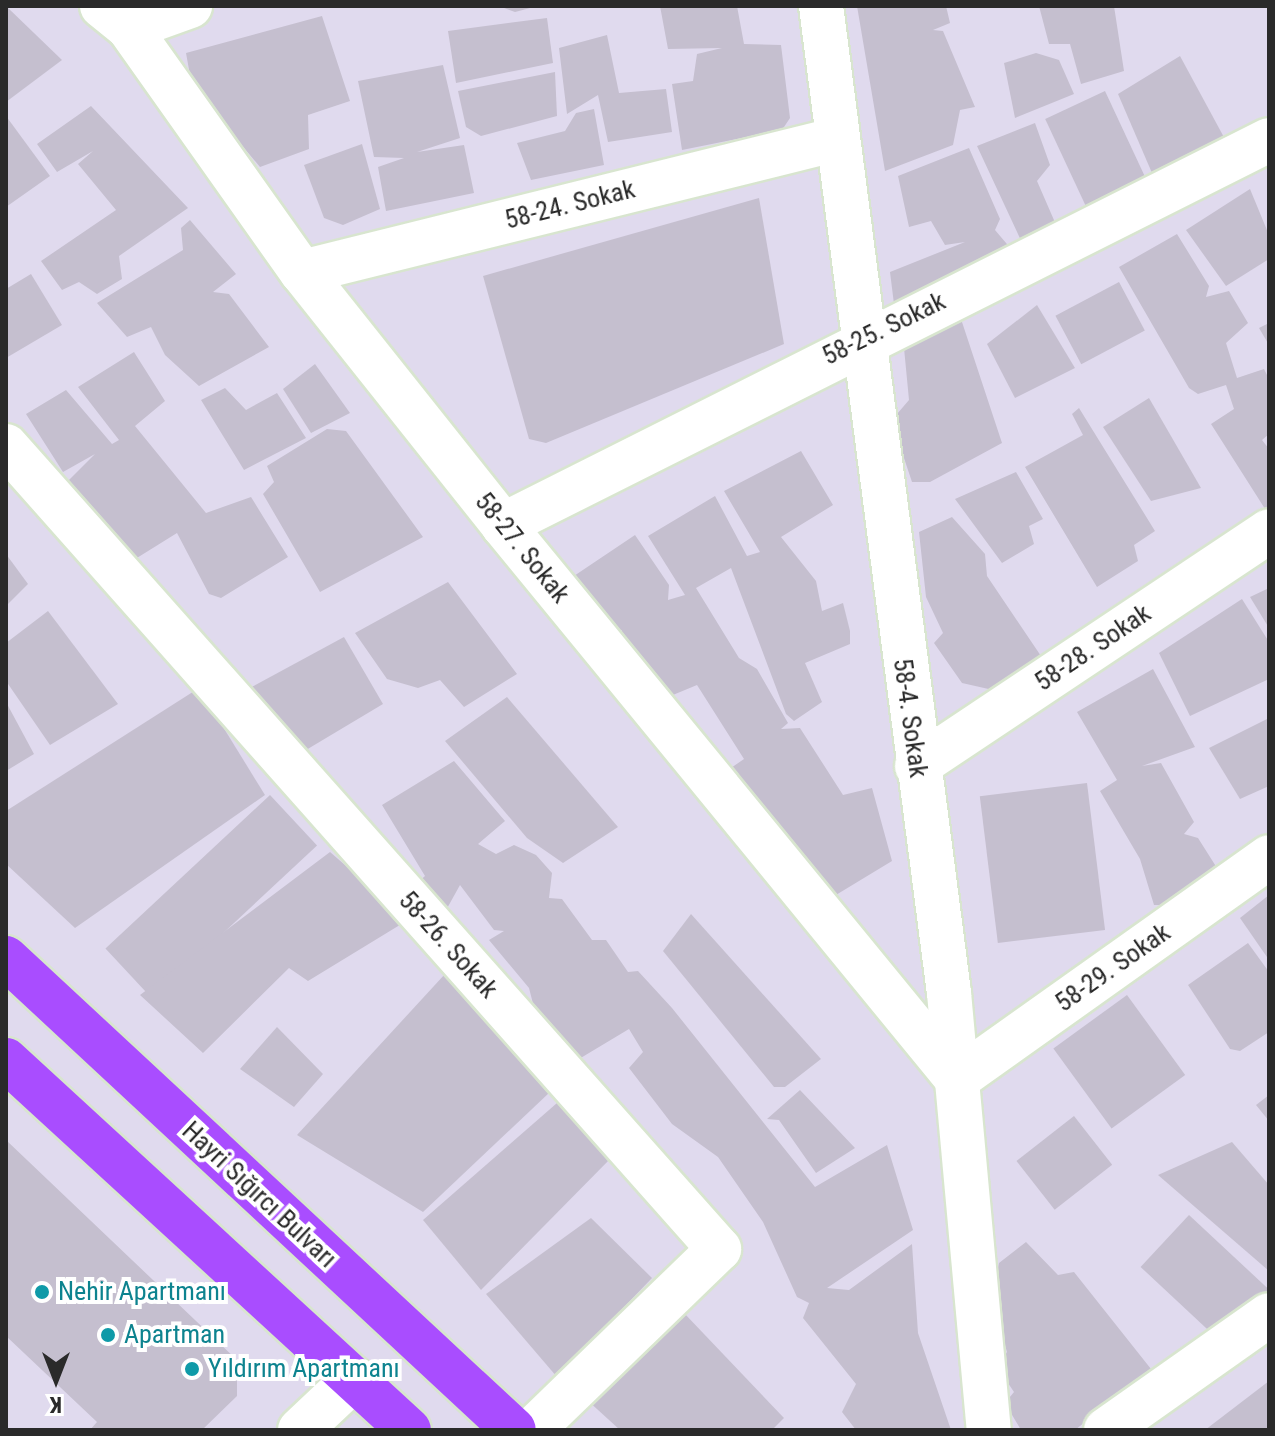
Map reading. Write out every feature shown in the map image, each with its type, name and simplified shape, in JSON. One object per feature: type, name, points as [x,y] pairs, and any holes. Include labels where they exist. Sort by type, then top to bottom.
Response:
[{"type":"main road","name":"Hayri Sığırcı Bulvarı","points":[[6,958],[514,1430]]},
{"type":"main road","points":[[6,1060],[409,1430]]},
{"type":"street","points":[[115,17],[190,6]]},
{"type":"street","name":"58-4. Sokak","points":[[821,6],[957,1079],[989,1430]]},
{"type":"street","name":"58-27. Sokak","points":[[115,17],[302,272],[503,525],[957,1079]]},
{"type":"street","name":"58-24. Sokak","points":[[302,272],[838,139]]},
{"type":"street","name":"58-25. Sokak","points":[[503,525],[862,340],[1269,140]]},
{"type":"street","name":"58-26. Sokak","points":[[6,446],[719,1249],[532,1430]]},
{"type":"street","name":"58-28. Sokak","points":[[917,766],[1269,531]]},
{"type":"street","name":"58-29. Sokak","points":[[957,1079],[1269,857]]},
{"type":"street","points":[[1106,1430],[1269,1315]]},
{"type":"street","points":[[300,1430],[354,1379]]},
{"type":"building","points":[[6,6],[62,60],[6,102]]},
{"type":"building","points":[[499,6],[534,6],[534,7],[515,12]]},
{"type":"building","points":[[660,6],[737,6],[744,44],[781,45],[790,118],[782,130],[682,150],[672,84],[693,81],[697,54],[722,48],[668,49]]},
{"type":"building","points":[[857,6],[946,6],[950,23],[933,30],[943,31],[975,107],[960,110],[953,145],[885,171]]},
{"type":"building","points":[[1039,6],[1114,6],[1124,71],[1081,84],[1070,44],[1049,44]]},
{"type":"building","points":[[322,16],[350,101],[308,115],[309,149],[260,167],[192,86],[186,53]]},
{"type":"building","points":[[547,18],[553,63],[456,83],[448,31]]},
{"type":"building","points":[[607,35],[619,93],[666,89],[672,132],[608,142],[598,95],[567,114],[559,48]]},
{"type":"building","points":[[1036,53],[1059,60],[1074,94],[1015,118],[1004,63]]},
{"type":"building","points":[[1180,56],[1226,141],[1152,173],[1118,94]]},
{"type":"building","points":[[443,65],[460,138],[417,152],[464,145],[474,193],[386,211],[378,167],[404,158],[374,157],[358,81]]},
{"type":"building","points":[[555,72],[557,116],[481,136],[466,127],[458,91]]},
{"type":"building","points":[[1105,91],[1146,180],[1087,208],[1045,119]]},
{"type":"building","points":[[91,106],[188,208],[119,256],[122,279],[97,294],[79,282],[62,290],[41,261],[116,210],[78,164],[93,151],[57,172],[37,144]]},
{"type":"building","points":[[594,109],[604,165],[531,180],[517,143],[565,131],[576,113]]},
{"type":"building","points":[[6,116],[50,176],[6,207]]},
{"type":"building","points":[[1035,123],[1050,165],[1037,181],[1057,227],[1024,247],[977,146]]},
{"type":"building","points":[[362,144],[380,209],[343,225],[324,218],[304,165]]},
{"type":"building","points":[[969,148],[1000,219],[995,230],[1012,250],[894,304],[890,272],[965,242],[945,245],[931,221],[909,227],[898,176]]},
{"type":"building","points":[[1250,189],[1269,235],[1269,259],[1226,286],[1186,230]]},
{"type":"building","points":[[759,198],[784,344],[546,443],[529,439],[483,276]]},
{"type":"building","points":[[190,220],[236,274],[213,292],[229,294],[269,347],[199,386],[165,355],[151,327],[127,337],[97,303],[183,250],[181,228]]},
{"type":"building","points":[[1177,234],[1209,286],[1206,297],[1229,291],[1248,323],[1226,343],[1237,378],[1264,369],[1269,379],[1269,434],[1262,440],[1269,449],[1267,512],[1211,424],[1234,409],[1226,385],[1198,394],[1189,388],[1119,267]]},
{"type":"building","points":[[31,274],[62,325],[6,358],[6,289]]},
{"type":"building","points":[[1119,282],[1145,331],[1081,364],[1055,316]]},
{"type":"building","points":[[1037,305],[1075,368],[1015,398],[987,344]]},
{"type":"building","points":[[961,319],[1002,443],[930,482],[912,482],[897,437],[897,414],[909,400],[904,348]]},
{"type":"building","points":[[1269,323],[1269,345],[1259,328]]},
{"type":"building","points":[[134,352],[165,401],[135,426],[206,513],[251,497],[288,557],[221,598],[209,594],[177,533],[124,566],[63,486],[95,454],[63,472],[26,414],[66,390],[112,444],[119,440],[78,387]]},
{"type":"building","points":[[315,364],[350,413],[311,433],[283,389]]},
{"type":"building","points":[[225,388],[246,410],[277,393],[306,438],[244,470],[201,400]]},
{"type":"building","points":[[1149,398],[1201,488],[1151,501],[1103,427]]},
{"type":"building","points":[[1079,408],[1155,531],[1134,545],[1138,561],[1097,587],[1025,467],[1083,435],[1072,414]]},
{"type":"building","points":[[327,429],[346,431],[423,537],[320,592],[263,494],[274,482],[267,466]]},
{"type":"building","points":[[801,451],[833,505],[781,537],[816,581],[822,611],[843,603],[850,631],[850,644],[805,663],[822,702],[794,721],[786,714],[731,568],[696,588],[739,658],[757,669],[788,723],[781,729],[800,728],[843,795],[872,788],[892,861],[826,901],[728,770],[744,759],[697,685],[656,702],[617,643],[622,630],[600,636],[565,582],[635,535],[669,585],[668,600],[685,595],[648,536],[715,496],[747,556],[760,552],[724,491]]},
{"type":"building","points":[[1016,472],[1043,519],[1029,526],[1034,544],[1002,563],[955,499]]},
{"type":"building","points":[[952,517],[985,554],[987,576],[1043,659],[993,690],[962,683],[934,643],[943,633],[926,597],[919,532]]},
{"type":"building","points":[[6,554],[28,584],[6,606]]},
{"type":"building","points":[[448,582],[517,674],[464,707],[440,680],[418,688],[387,679],[355,633]]},
{"type":"building","points":[[1269,588],[1269,628],[1250,597]]},
{"type":"building","points":[[1242,599],[1269,642],[1269,679],[1190,716],[1159,653]]},
{"type":"building","points":[[48,611],[118,704],[50,745],[6,681],[6,643]]},
{"type":"building","points":[[344,637],[383,704],[301,753],[248,689]]},
{"type":"building","points":[[1153,669],[1195,747],[1142,766],[1161,763],[1194,822],[1184,834],[1198,838],[1217,868],[1167,905],[1154,905],[1140,859],[1100,791],[1117,780],[1077,712]]},
{"type":"building","points":[[199,688],[265,795],[75,928],[6,864],[6,811]]},
{"type":"building","points":[[507,697],[618,827],[563,863],[527,838],[445,741]]},
{"type":"building","points":[[6,702],[34,754],[6,771]]},
{"type":"building","points":[[1269,718],[1269,786],[1240,799],[1209,748]]},
{"type":"building","points":[[454,761],[505,821],[478,844],[496,854],[514,845],[536,855],[552,873],[549,898],[562,899],[592,940],[606,940],[628,972],[638,971],[672,1008],[815,1187],[887,1145],[913,1230],[827,1288],[849,1290],[912,1244],[918,1333],[951,1430],[856,1430],[842,1412],[856,1384],[803,1318],[809,1303],[797,1297],[763,1222],[718,1157],[672,1124],[629,1068],[643,1052],[629,1029],[579,1059],[538,1023],[529,988],[489,940],[504,931],[494,930],[460,885],[445,912],[416,884],[425,876],[382,805]]},
{"type":"building","points":[[1087,783],[1105,930],[998,943],[980,796]]},
{"type":"building","points":[[270,795],[317,845],[153,999],[105,948]]},
{"type":"building","points":[[330,852],[408,920],[308,981],[289,968],[203,1053],[140,995]]},
{"type":"building","points":[[1269,895],[1269,960],[1240,918]]},
{"type":"building","points":[[691,914],[821,1059],[785,1087],[774,1087],[663,951]]},
{"type":"building","points":[[1248,943],[1269,972],[1269,1032],[1240,1051],[1230,1049],[1188,985]]},
{"type":"building","points":[[445,974],[550,1092],[423,1212],[297,1135]]},
{"type":"building","points":[[1127,995],[1185,1075],[1112,1129],[1053,1048]]},
{"type":"building","points":[[277,1027],[323,1074],[294,1107],[240,1069]]},
{"type":"building","points":[[800,1090],[855,1148],[816,1173],[779,1120],[767,1119]]},
{"type":"building","points":[[1269,1095],[1269,1121],[1256,1105]]},
{"type":"building","points":[[557,1103],[613,1156],[481,1290],[423,1220]]},
{"type":"building","points":[[1074,1116],[1112,1165],[1055,1210],[1016,1161]]},
{"type":"building","points":[[6,1140],[237,1360],[237,1396],[202,1430],[90,1430],[97,1422],[6,1336]]},
{"type":"building","points":[[1232,1142],[1269,1185],[1269,1271],[1158,1175]]},
{"type":"building","points":[[1189,1215],[1269,1290],[1221,1342],[1141,1267]]},
{"type":"building","points":[[591,1218],[652,1278],[557,1377],[486,1294]]},
{"type":"building","points":[[1026,1242],[1058,1275],[1074,1272],[1151,1369],[1075,1430],[1021,1430],[1005,1403],[1014,1392],[998,1368],[1007,1352],[992,1300],[999,1263]]},
{"type":"building","points":[[684,1313],[784,1418],[772,1430],[620,1430],[586,1399]]},
{"type":"building","points":[[1269,1381],[1269,1430],[1205,1430]]},
{"type":"place","name":"Nehir Apartmanı","points":[[42,1292]]},
{"type":"place","name":"Apartman","points":[[108,1335]]},
{"type":"place","name":"Yıldırım Apartmanı","points":[[192,1369]]}]
